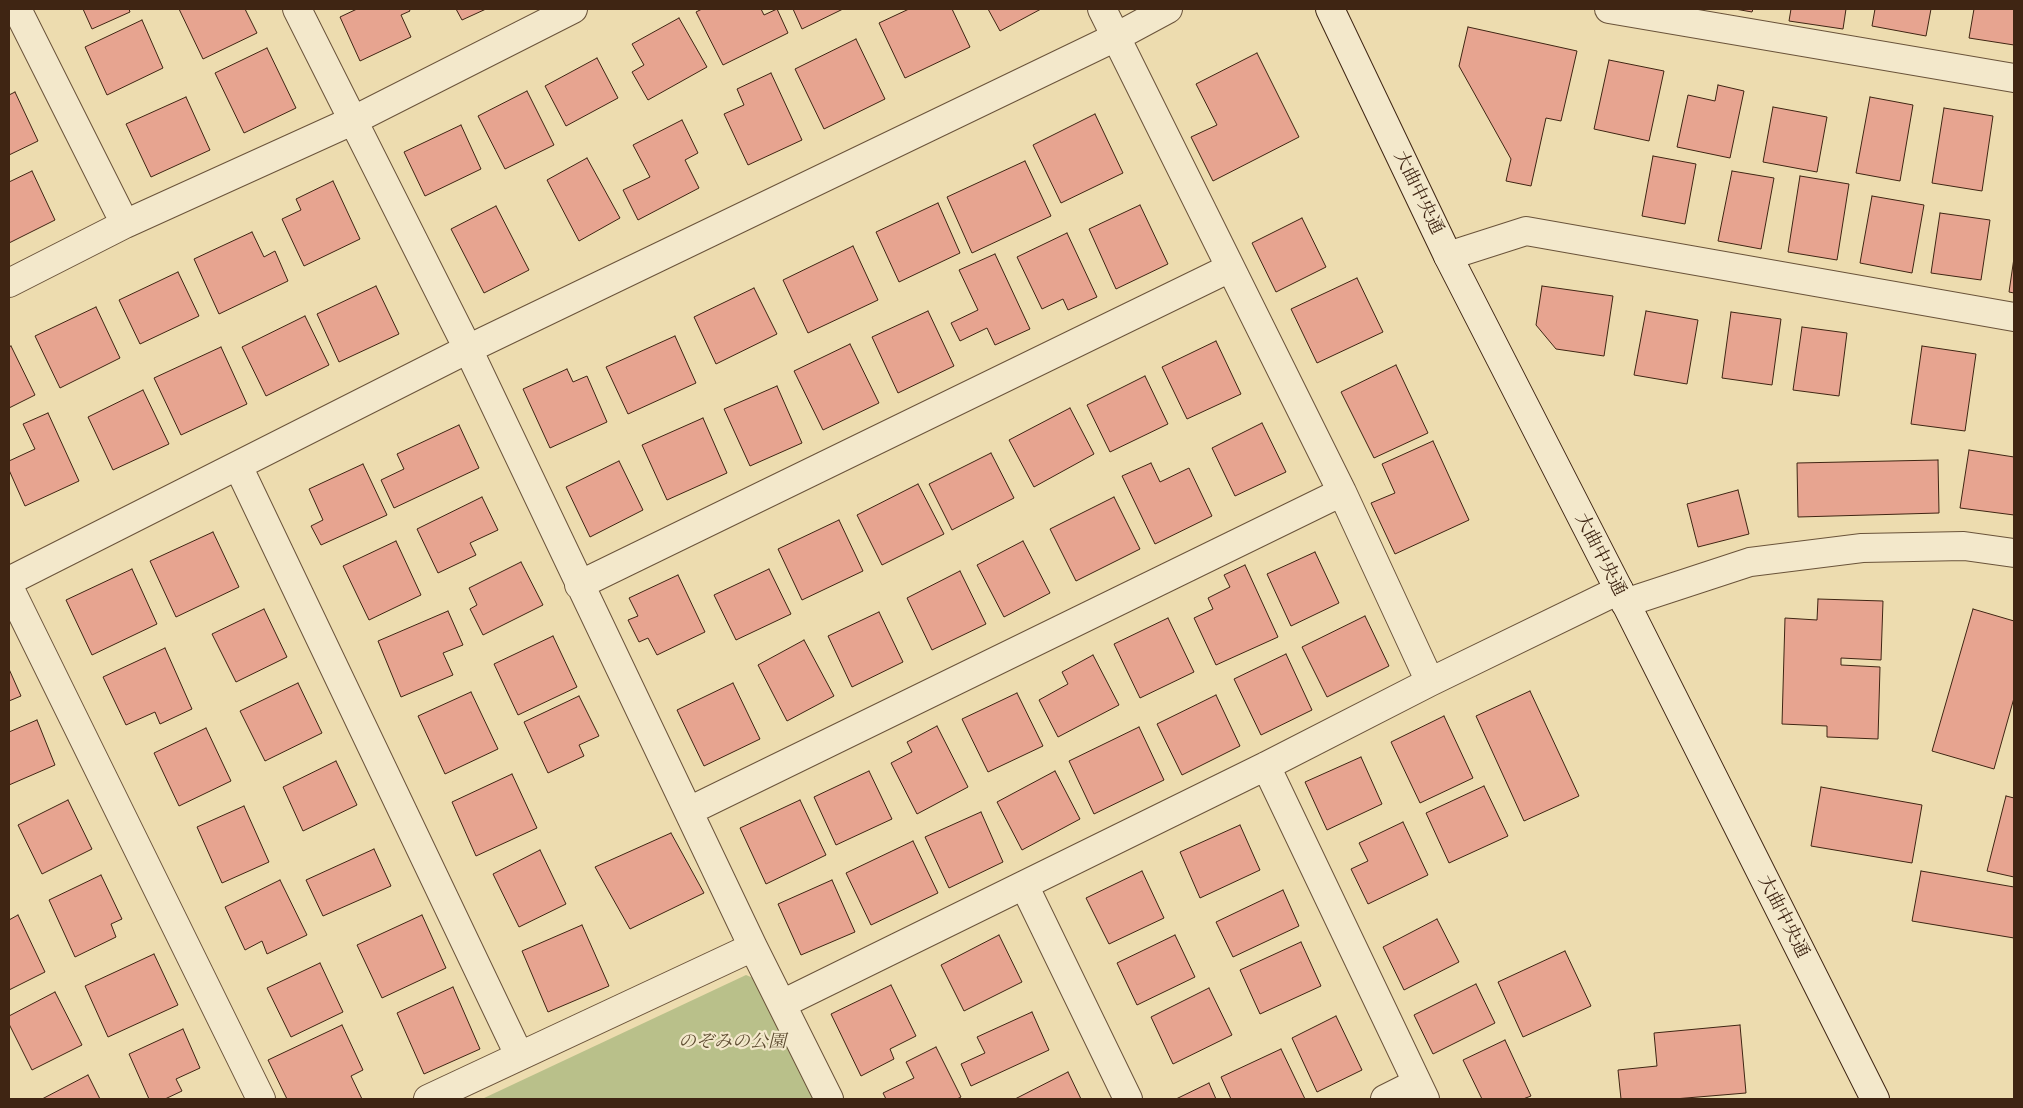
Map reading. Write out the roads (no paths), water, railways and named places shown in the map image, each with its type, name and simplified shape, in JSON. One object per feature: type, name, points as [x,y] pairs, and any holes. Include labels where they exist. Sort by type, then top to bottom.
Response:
[{"type":"street","points":[[17,9],[125,224]]},
{"type":"street","points":[[296,9],[468,349],[752,947],[829,1099]]},
{"type":"street","points":[[9,283],[125,224],[352,121],[571,9]]},
{"type":"street","points":[[1102,9],[1342,492],[1430,682]]},
{"type":"street","points":[[9,581],[468,349],[1116,37],[1168,9]]},
{"type":"street","name":"大曲中央通","points":[[1330,9],[1448,256],[1875,1099]]},
{"type":"street","points":[[1608,9],[2014,78]]},
{"type":"street","points":[[1448,256],[1526,232],[2014,317]]},
{"type":"street","points":[[579,585],[1230,268]]},
{"type":"street","points":[[238,466],[519,1055]]},
{"type":"street","points":[[689,811],[1342,492]]},
{"type":"street","points":[[782,1004],[1266,766],[1430,682],[1622,597],[1750,562],[1862,548],[1964,546],[2014,553]]},
{"type":"street","points":[[9,587],[261,1099]]},
{"type":"street","points":[[1266,766],[1421,1091],[1386,1099]]},
{"type":"street","points":[[1024,885],[1128,1099]]},
{"type":"street","points":[[428,1099],[752,947]]},
{"type":"park label","name":"のぞみの公園","points":[[732,1043]]}]
